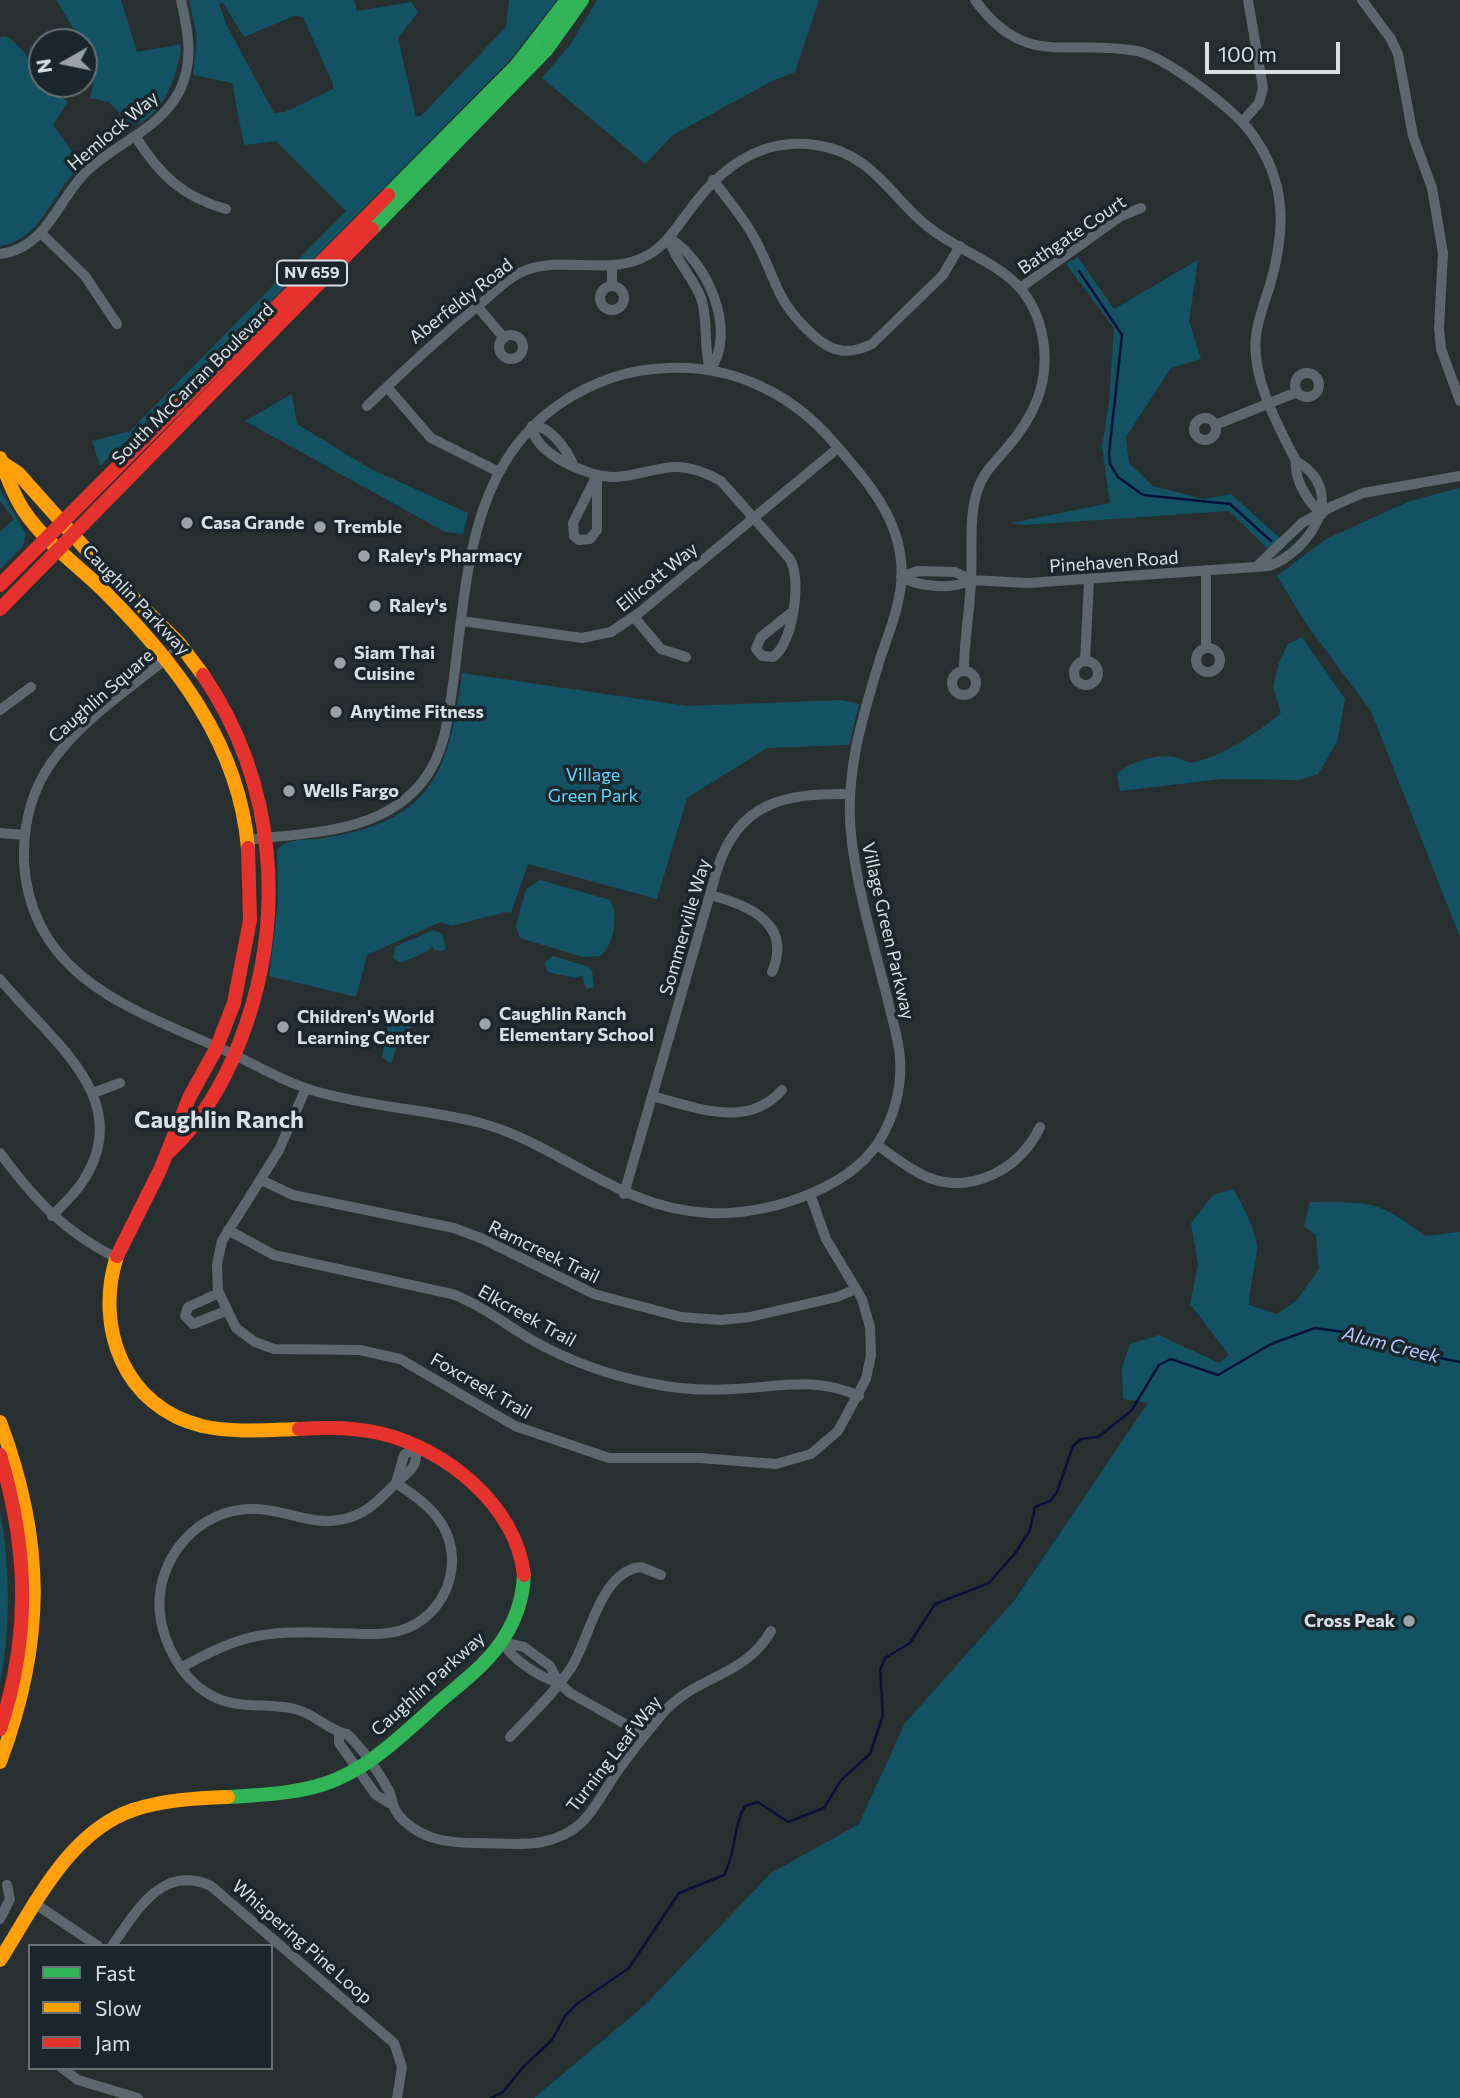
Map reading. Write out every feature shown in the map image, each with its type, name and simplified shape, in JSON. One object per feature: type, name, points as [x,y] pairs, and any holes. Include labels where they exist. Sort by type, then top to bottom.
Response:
[{"type":"street","name":"Hemlock Way","points":[[0,254],[23,247],[41,233],[82,176],[167,110],[181,88],[189,50],[181,0]]},
{"type":"street","name":"South McCarran Boulevard","points":[[0,584],[516,66],[567,0]]},
{"type":"street","name":"South McCarran Boulevard","points":[[0,609],[512,87],[547,49],[582,0]]},
{"type":"street","points":[[975,0],[1001,31],[1028,44],[1045,48],[1136,51],[1152,55],[1180,72],[1243,121],[1273,172],[1282,205],[1283,225],[1278,257],[1256,336],[1257,364],[1270,403],[1296,461],[1308,469],[1323,496],[1322,514]]},
{"type":"street","points":[[1243,121],[1259,103],[1263,89],[1248,0]]},
{"type":"street","points":[[1362,0],[1391,39],[1398,54],[1413,135],[1432,188],[1443,253],[1439,318],[1441,349],[1460,401]]},
{"type":"street","points":[[135,136],[161,173],[180,191],[226,209]]},
{"type":"street","name":"Aberfeldy Road","points":[[367,406],[403,368],[526,269],[549,265],[612,265],[640,260],[669,239],[713,180],[735,162],[769,148],[801,144],[832,149],[873,169],[923,222],[996,266],[1020,288],[1040,324],[1045,357],[1041,390],[1024,428],[986,472],[977,491],[972,522],[971,580],[964,670]]},
{"type":"street","points":[[713,180],[751,232],[786,308],[822,343],[840,352],[872,344],[943,275],[960,246]]},
{"type":"street","name":"Bathgate Court","points":[[1020,288],[1121,216],[1141,208]]},
{"type":"street","points":[[41,233],[85,276],[117,324]]},
{"type":"street","points":[[669,239],[672,250],[693,281],[703,304],[710,370]]},
{"type":"street","points":[[612,265],[612,286]]},
{"type":"street","points":[[477,306],[504,338]]},
{"type":"street","name":"Village Green Parkway","points":[[217,1047],[306,1088],[489,1126],[624,1194],[665,1206],[711,1213],[744,1210],[810,1194],[842,1178],[877,1145],[897,1098],[901,1065],[854,858],[849,794],[855,746],[897,605],[901,577],[899,546],[891,519],[874,490],[814,420],[788,401],[747,380],[710,370],[655,368],[609,379],[569,398],[532,426],[497,471],[479,516],[445,734],[433,766],[416,788],[396,806],[361,823],[247,840]]},
{"type":"street","points":[[387,387],[431,438],[497,471]]},
{"type":"street","points":[[1215,425],[1297,392]]},
{"type":"street","points":[[573,464],[546,429],[532,426],[536,441],[560,461],[597,475],[625,476],[660,469],[691,468],[721,481],[794,564],[798,581],[791,613]]},
{"type":"street","name":"Ellicott Way","points":[[462,621],[582,638],[611,632],[634,617],[838,448]]},
{"type":"street","name":"Caughlin Parkway","points":[[1,462],[18,473],[72,534],[182,646],[218,698],[240,742],[254,781],[266,837],[270,900],[266,948],[253,1005],[234,1055],[192,1129],[169,1152]]},
{"type":"street","name":"Caughlin Parkway","points":[[0,1961],[83,1841],[103,1824],[128,1811],[158,1804],[289,1793],[319,1786],[364,1766],[472,1673],[502,1642],[515,1617],[522,1592],[523,1564],[516,1538],[502,1512],[484,1492],[416,1446],[385,1434],[351,1428],[213,1428],[185,1420],[158,1406],[131,1379],[113,1342],[107,1304],[117,1258],[169,1152],[184,1108],[217,1047],[229,1018],[246,954],[251,889],[247,840],[237,790],[220,744],[200,703],[168,658],[47,537],[19,504],[1,462]]},
{"type":"street","points":[[597,475],[597,530],[590,539],[579,540],[574,536],[573,523],[597,475]]},
{"type":"street","name":"Pinehaven Road","points":[[901,577],[912,572],[930,571],[955,572],[971,580],[1017,583],[1089,581],[1258,565],[1302,523],[1363,493],[1460,476]]},
{"type":"street","points":[[1206,570],[1206,648]]},
{"type":"street","points":[[1085,661],[1089,581]]},
{"type":"street","points":[[634,617],[661,649],[686,657]]},
{"type":"street","name":"Caughlin Square","points":[[182,646],[83,727],[57,755],[36,791],[25,835],[25,870],[40,925],[61,957],[82,979],[106,995],[217,1047]]},
{"type":"street","points":[[0,710],[31,687]]},
{"type":"street","name":"Sommerville Way","points":[[624,1194],[710,895],[728,842],[747,819],[760,809],[790,797],[849,794]]},
{"type":"street","points":[[0,833],[25,835]]},
{"type":"street","points":[[710,895],[747,906],[763,918],[777,946],[772,972]]},
{"type":"street","points":[[0,979],[65,1050],[93,1093],[99,1123],[92,1163],[80,1186],[52,1216]]},
{"type":"street","points":[[93,1093],[120,1083]]},
{"type":"street","name":"Foxcreek Trail","points":[[306,1088],[279,1150],[228,1230],[217,1264],[219,1293],[226,1311],[245,1336],[264,1346],[294,1351],[360,1350],[400,1359],[515,1426],[609,1458],[700,1458],[764,1465],[789,1462],[811,1454],[831,1439],[859,1396],[870,1367],[872,1342],[867,1312],[826,1240],[810,1194]]},
{"type":"street","points":[[652,1096],[723,1114],[761,1107],[782,1090]]},
{"type":"street","points":[[877,1145],[929,1178],[945,1182],[974,1182],[1010,1164],[1032,1142],[1040,1127]]},
{"type":"street","points":[[0,1153],[32,1196],[72,1234],[117,1258]]},
{"type":"street","name":"Ramcreek Trail","points":[[261,1180],[293,1195],[454,1228],[483,1239],[594,1294],[681,1317],[721,1320],[750,1317],[837,1297],[856,1289]]},
{"type":"street","name":"Elkcreek Trail","points":[[228,1230],[257,1248],[285,1258],[452,1294],[476,1304],[557,1353],[619,1376],[665,1386],[717,1390],[812,1382],[859,1396]]},
{"type":"street","points":[[219,1293],[188,1307],[187,1320],[196,1324],[226,1311]]},
{"type":"street","points":[[0,1422],[23,1487],[35,1552],[36,1583],[33,1646],[27,1680],[0,1762]]},
{"type":"street","points":[[396,1483],[428,1507],[447,1535],[452,1564],[450,1580],[445,1593],[429,1614],[407,1629],[380,1634],[290,1632],[249,1636],[227,1643],[181,1668],[162,1628],[160,1600],[165,1570],[180,1544],[214,1517],[253,1508],[313,1520],[341,1520],[368,1510],[396,1483],[407,1478],[417,1458],[416,1446]]},
{"type":"street","points":[[0,1455],[16,1512],[24,1596],[18,1664],[0,1730]]},
{"type":"street","points":[[510,1737],[559,1683],[583,1645],[600,1603],[621,1574],[642,1567],[661,1575]]},
{"type":"street","name":"Turning Leaf Way","points":[[181,1668],[199,1688],[218,1699],[249,1706],[295,1709],[315,1716],[339,1733],[339,1743],[364,1766],[380,1800],[391,1804],[406,1823],[423,1835],[443,1841],[544,1842],[565,1834],[592,1813],[617,1771],[672,1703],[694,1688],[746,1662],[771,1631]]},
{"type":"street","points":[[502,1642],[508,1651],[543,1677],[559,1683],[580,1700],[645,1735]]},
{"type":"street","name":"Whispering Pine Loop","points":[[114,1944],[158,1887],[185,1881],[211,1886],[394,2043],[402,2067],[397,2098]]},
{"type":"street","points":[[0,1919],[10,1899],[7,1885]]},
{"type":"street","points":[[37,1905],[95,1944]]},
{"type":"street","points":[[65,2070],[78,2080],[138,2098]]},
{"type":"green space","points":[[56,0],[121,0],[137,52],[181,44],[173,80],[152,115],[143,122],[132,125],[109,102],[90,98],[98,98],[98,28],[73,28]]},
{"type":"green space","points":[[189,0],[354,0],[357,11],[411,2],[418,12],[398,38],[416,117],[421,116],[506,27],[509,0],[557,0],[509,61],[243,330],[100,466],[92,441],[130,431],[346,211],[276,141],[244,145],[232,83],[193,75],[197,37]],"holes":[[[223,3],[244,37],[294,16],[303,17],[333,89],[285,112],[274,113],[227,26],[219,4]]]},
{"type":"green space","points":[[597,0],[819,0],[795,72],[772,81],[673,135],[645,164],[542,78],[570,45]]},
{"type":"green space","points":[[6,36],[28,59],[28,98],[63,98],[68,101],[53,125],[82,165],[27,234],[15,242],[0,246],[0,37]]},
{"type":"green space","points":[[1078,257],[1114,309],[1198,260],[1189,321],[1201,359],[1171,368],[1126,437],[1129,463],[1153,486],[1204,499],[1231,494],[1281,539],[1268,549],[1229,511],[1025,525],[1011,523],[1110,503],[1102,447],[1109,403],[1114,328],[1066,264]]},
{"type":"green space","points":[[292,394],[297,424],[369,468],[468,513],[463,534],[445,532],[245,421]]},
{"type":"green space","points":[[1460,488],[1460,937],[1371,711],[1307,625],[1277,576],[1326,539],[1410,501]]},
{"type":"green space","points":[[0,489],[26,534],[23,546],[0,569],[0,532],[14,519],[0,501]]},
{"type":"green space","points":[[1302,637],[1345,699],[1337,742],[1318,774],[1300,780],[1222,779],[1120,791],[1117,774],[1129,766],[1159,757],[1174,757],[1187,762],[1207,758],[1240,742],[1281,713],[1273,687],[1279,663],[1288,644]]},
{"type":"green space","name":"Village Green Park","points":[[462,673],[688,706],[842,700],[859,704],[849,745],[767,748],[687,798],[657,899],[528,864],[511,913],[451,926],[440,922],[367,955],[356,997],[269,976],[278,903],[277,850],[290,842],[355,832],[385,821],[409,807],[427,789],[440,767],[450,741]]},
{"type":"green space","points":[[540,880],[610,900],[614,913],[614,929],[601,956],[583,957],[520,938],[516,926],[526,889]]},
{"type":"green space","points":[[433,930],[442,934],[446,948],[443,951],[434,950],[432,946],[428,951],[401,963],[393,958],[395,947]]},
{"type":"green space","points":[[553,956],[589,967],[592,970],[594,987],[586,989],[582,975],[576,978],[548,972],[544,963]]},
{"type":"green space","points":[[389,1018],[412,1025],[408,1038],[400,1036],[391,1064],[382,1057]]},
{"type":"green space","points":[[1233,1189],[1251,1223],[1257,1245],[1249,1305],[1277,1314],[1297,1300],[1319,1269],[1316,1235],[1304,1226],[1310,1202],[1371,1205],[1394,1215],[1425,1236],[1460,1232],[1460,2098],[534,2098],[645,2005],[771,1873],[859,1824],[905,1723],[1014,1601],[1148,1403],[1123,1399],[1122,1368],[1130,1344],[1159,1335],[1219,1363],[1229,1355],[1190,1304],[1198,1265],[1191,1223],[1213,1195]]},
{"type":"green space","points":[[0,1510],[8,1597],[0,1684]]},
{"type":"waterway","points":[[1079,271],[1122,335],[1109,453],[1110,464],[1118,477],[1143,495],[1230,504],[1271,541]]},
{"type":"waterway","name":"Alum Creek","points":[[491,2098],[503,2092],[523,2067],[552,2040],[565,2016],[578,2003],[629,1968],[679,1893],[724,1875],[745,1806],[758,1802],[788,1822],[824,1808],[841,1780],[870,1754],[883,1715],[880,1670],[885,1658],[910,1643],[935,1604],[989,1583],[1016,1552],[1030,1530],[1035,1507],[1050,1501],[1057,1492],[1073,1446],[1081,1439],[1098,1437],[1131,1411],[1159,1365],[1171,1359],[1218,1375],[1271,1344],[1315,1328],[1365,1335],[1400,1350],[1460,1362]]},
{"type":"traffic: fast","points":[[388,195],[516,66],[567,0]]},
{"type":"traffic: fast","points":[[372,229],[547,49],[582,0]]},
{"type":"traffic: fast","points":[[228,1797],[288,1792],[324,1784],[356,1770],[384,1750],[491,1655],[516,1614],[524,1575]]},
{"type":"traffic: slow","points":[[0,458],[10,485],[32,522],[130,617],[155,646],[199,707],[232,774],[242,810],[248,848]]},
{"type":"traffic: slow","points":[[3,463],[18,473],[99,564],[179,643],[203,675]]},
{"type":"traffic: slow","points":[[117,1256],[111,1283],[113,1336],[122,1361],[135,1383],[153,1401],[175,1416],[202,1426],[238,1430],[299,1429]]},
{"type":"traffic: slow","points":[[0,1422],[15,1466],[25,1509],[32,1551],[34,1592],[32,1633],[25,1675],[15,1718],[0,1762]]},
{"type":"traffic: slow","points":[[0,1960],[55,1873],[90,1835],[133,1810],[192,1799],[228,1797]]},
{"type":"traffic: jam","points":[[0,585],[388,195]]},
{"type":"traffic: jam","points":[[0,609],[372,229]]},
{"type":"traffic: jam","points":[[169,1152],[211,1101],[240,1041],[255,995],[264,948],[268,901],[267,854],[260,807],[247,761],[228,717],[203,675]]},
{"type":"traffic: jam","points":[[117,1256],[160,1170],[189,1098],[216,1049],[234,1003],[250,920],[248,848]]},
{"type":"traffic: jam","points":[[299,1429],[339,1428],[379,1433],[404,1441],[452,1466],[492,1503],[507,1525],[518,1549],[524,1575]]},
{"type":"traffic: jam","points":[[0,1455],[16,1524],[22,1592],[17,1660],[0,1729]]},
{"type":"place","name":"Casa Grande","points":[[187,523]]},
{"type":"place","name":"Tremble","points":[[320,527]]},
{"type":"place","name":"Raley's Pharmacy","points":[[364,556]]},
{"type":"place","name":"Raley's","points":[[375,606]]},
{"type":"place","name":"Siam Thai Cuisine","points":[[340,663]]},
{"type":"place","name":"Anytime Fitness","points":[[336,712]]},
{"type":"place","name":"Wells Fargo","points":[[289,791]]},
{"type":"place","name":"Caughlin Ranch Elementary School","points":[[485,1024]]},
{"type":"place","name":"Children's World Learning Center","points":[[283,1027]]},
{"type":"place","name":"Cross Peak","points":[[1409,1621]]},
{"type":"district","name":"Caughlin Ranch","points":[[219,1120]]}]
